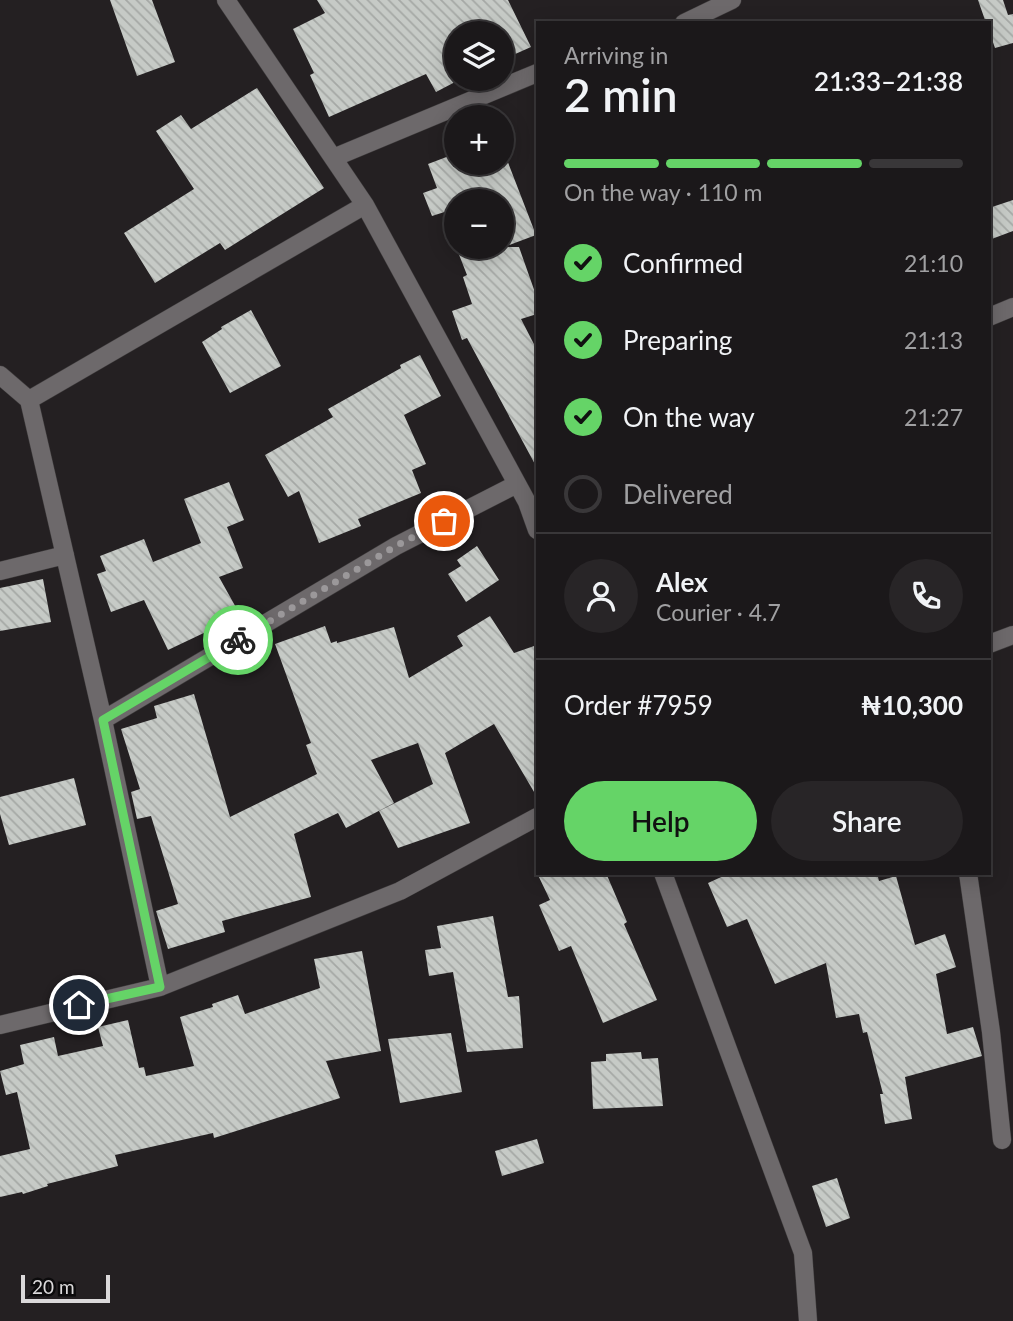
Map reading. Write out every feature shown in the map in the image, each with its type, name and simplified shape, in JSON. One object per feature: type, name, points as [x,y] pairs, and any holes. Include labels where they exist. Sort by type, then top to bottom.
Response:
[{"type":"street","points":[[226,0],[365,205],[517,484],[532,499],[536,524]]},
{"type":"street","points":[[688,21],[732,0]]},
{"type":"street","points":[[333,158],[536,73]]},
{"type":"street","points":[[29,400],[365,205]]},
{"type":"street","points":[[991,316],[1013,307]]},
{"type":"street","points":[[0,375],[29,400],[103,720],[160,987]]},
{"type":"street","points":[[103,720],[396,546],[517,484]]},
{"type":"street","points":[[0,571],[65,555]]},
{"type":"street","points":[[991,643],[1013,635]]},
{"type":"street","points":[[0,1024],[160,987],[400,891],[536,818]]},
{"type":"street","points":[[664,875],[803,1253],[808,1321]]},
{"type":"street","points":[[968,875],[991,1031],[1002,1140]]},
{"type":"building","points":[[110,0],[152,0],[175,62],[137,76]]},
{"type":"building","points":[[317,0],[508,0],[531,47],[514,55],[514,21],[444,21],[444,88],[436,92],[426,74],[329,117],[310,75],[314,73],[293,29],[325,13]]},
{"type":"building","points":[[978,0],[1003,0],[1008,15],[1013,14],[1013,43],[995,48],[991,37],[991,21],[985,21]]},
{"type":"building","points":[[257,88],[324,188],[225,250],[220,243],[155,283],[124,233],[194,189],[156,131],[181,115],[191,129]]},
{"type":"building","points":[[444,158],[444,175],[513,175],[536,235],[514,243],[514,189],[444,189],[444,212],[432,216],[423,193],[437,188],[428,164]]},
{"type":"building","points":[[1013,200],[1013,231],[991,239],[991,207]]},
{"type":"building","points":[[514,247],[519,247],[536,295],[536,314],[521,319],[536,348],[536,466],[467,338],[462,340],[452,311],[472,304],[463,277],[467,275],[461,259],[514,259]]},
{"type":"building","points":[[251,310],[281,366],[230,393],[202,342],[222,329],[221,327]]},
{"type":"building","points":[[420,355],[441,396],[404,415],[426,464],[412,470],[421,493],[358,519],[361,526],[319,543],[299,491],[288,497],[265,455],[333,417],[328,409]]},
{"type":"building","points":[[229,482],[244,520],[227,527],[243,568],[219,577],[243,620],[211,637],[208,631],[168,650],[144,600],[111,612],[97,574],[106,571],[100,556],[144,539],[153,562],[201,543],[184,499]]},
{"type":"building","points":[[477,546],[499,580],[466,602],[448,574],[461,566],[457,560]]},
{"type":"building","points":[[43,579],[51,622],[0,631],[0,588]]},
{"type":"building","points":[[490,616],[514,653],[536,645],[536,795],[494,724],[445,753],[470,823],[398,848],[379,811],[433,784],[418,743],[371,760],[394,803],[346,828],[338,813],[294,834],[311,897],[222,921],[225,932],[168,949],[156,911],[178,904],[151,816],[137,819],[131,792],[140,789],[121,729],[157,718],[154,706],[194,694],[230,817],[317,774],[306,745],[311,743],[275,644],[325,626],[331,643],[394,627],[409,678],[463,646],[457,636]]},
{"type":"building","points":[[74,778],[86,825],[9,845],[0,814],[0,797]]},
{"type":"building","points":[[538,875],[607,875],[627,922],[624,924],[657,1000],[603,1023],[571,946],[559,951],[539,905],[550,900]]},
{"type":"building","points":[[726,875],[878,875],[879,881],[896,876],[915,945],[945,934],[956,967],[936,974],[947,1034],[973,1027],[982,1056],[905,1077],[912,1119],[885,1124],[880,1094],[883,1094],[867,1032],[863,1033],[859,1014],[836,1018],[826,963],[775,984],[747,919],[727,927],[708,883]]},
{"type":"building","points":[[493,916],[508,997],[519,996],[523,1048],[467,1052],[453,972],[429,976],[425,950],[441,948],[437,926]]},
{"type":"building","points":[[362,951],[381,1051],[326,1061],[340,1098],[214,1138],[213,1133],[115,1155],[118,1166],[47,1184],[48,1186],[23,1194],[22,1192],[0,1197],[0,1156],[30,1149],[17,1092],[6,1095],[0,1071],[24,1064],[20,1045],[54,1037],[58,1056],[103,1046],[98,1027],[128,1020],[139,1068],[144,1067],[146,1076],[194,1066],[180,1017],[213,1007],[212,1004],[238,995],[245,1014],[320,988],[314,959]]},
{"type":"building","points":[[451,1033],[462,1092],[400,1103],[388,1039]]},
{"type":"building","points":[[641,1052],[642,1059],[658,1058],[663,1106],[593,1109],[591,1062],[606,1061],[606,1054]]},
{"type":"building","points":[[537,1139],[544,1163],[502,1176],[495,1151]]},
{"type":"building","points":[[837,1178],[850,1218],[826,1227],[812,1186]]},
{"type":"way so far","points":[[238,640],[396,546],[444,521]]},
{"type":"route","points":[[79,1005],[160,987],[103,720],[238,640]]}]
